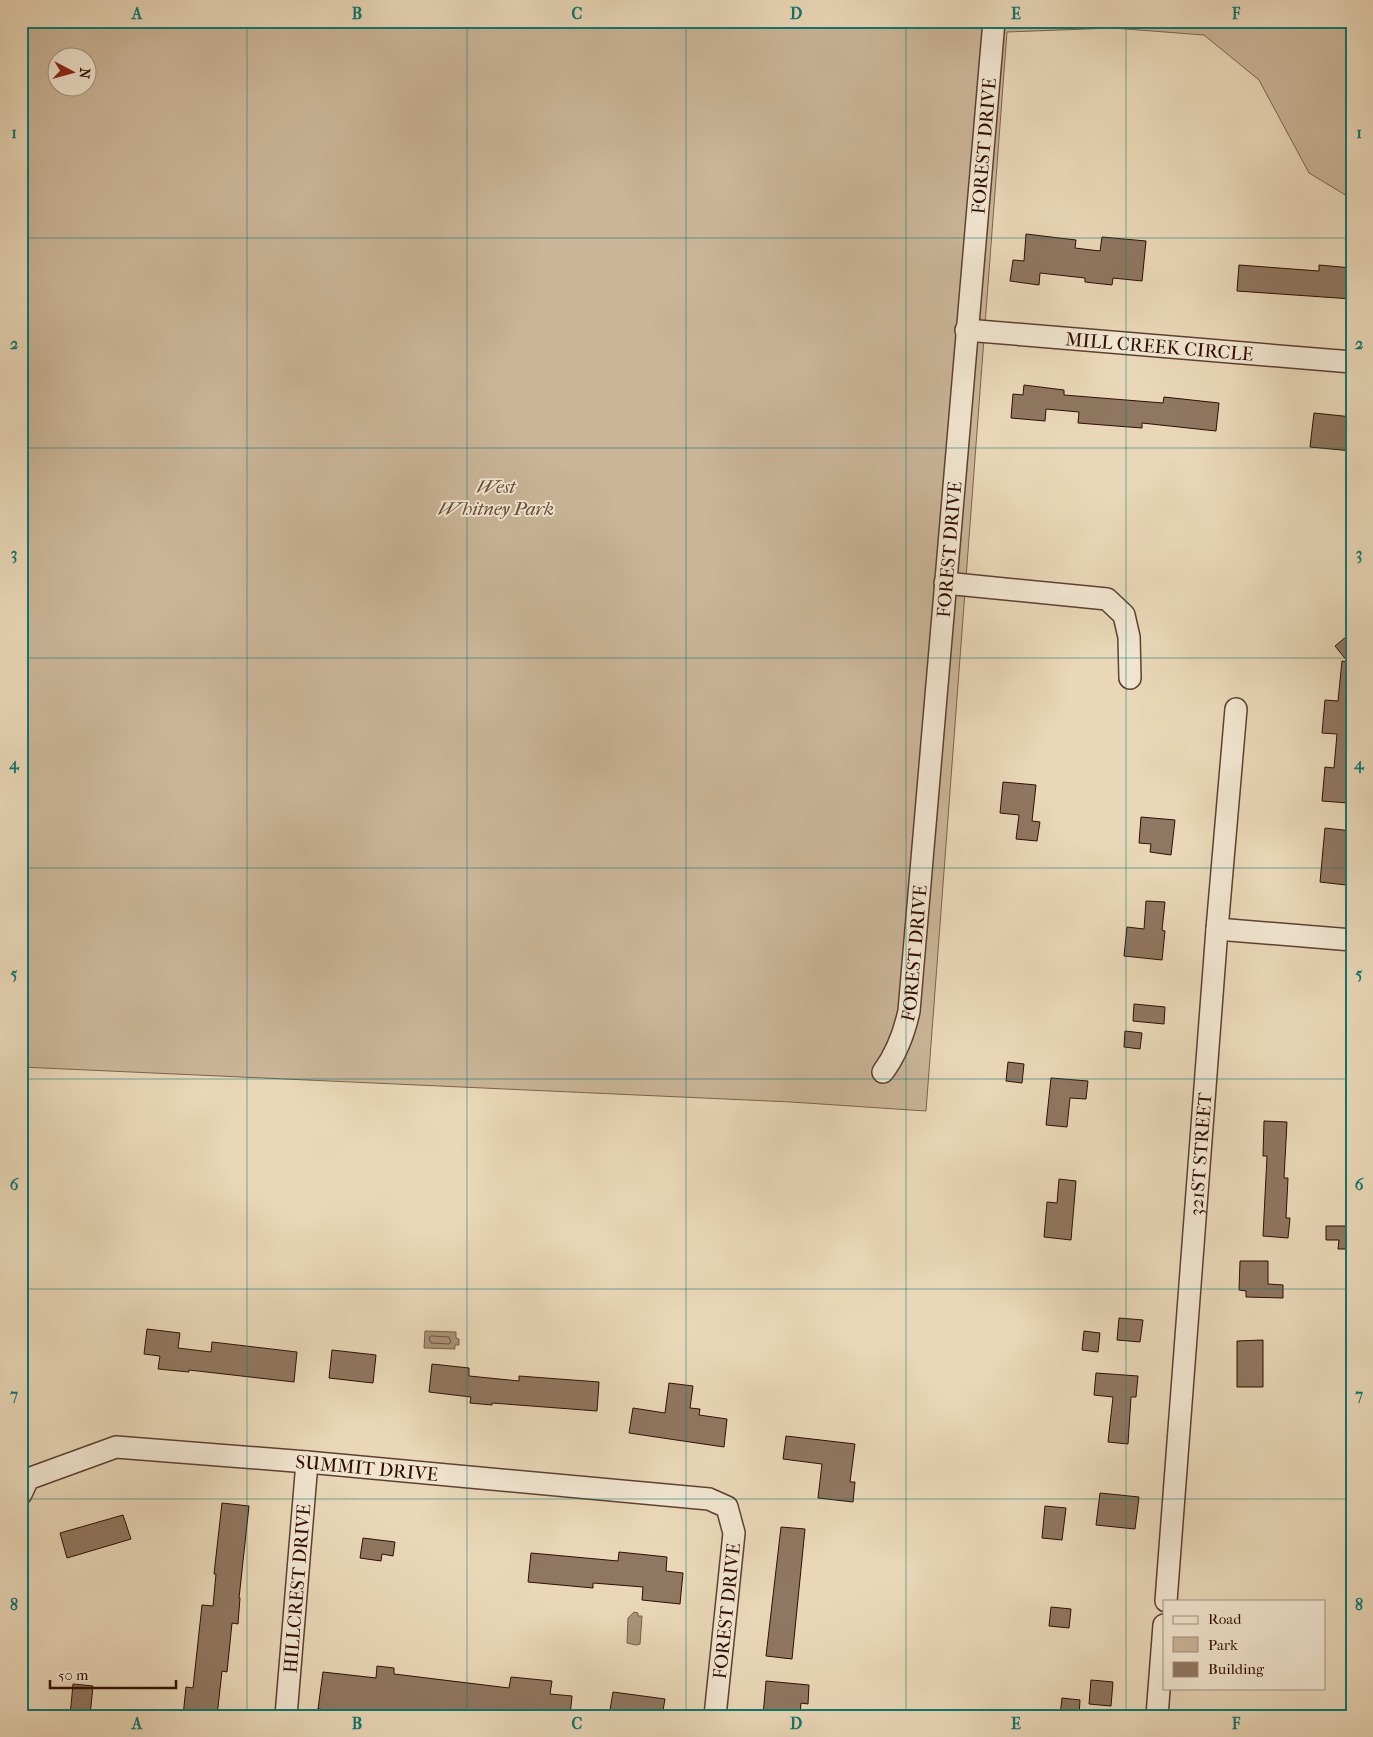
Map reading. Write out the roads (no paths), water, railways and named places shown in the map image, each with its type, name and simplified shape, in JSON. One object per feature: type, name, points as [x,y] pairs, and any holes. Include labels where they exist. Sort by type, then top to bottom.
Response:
[{"type":"street","name":"FOREST DRIVE","points":[[883,1072],[892,1060],[904,1034],[909,1011],[994,21]]},
{"type":"street","name":"MILL CREEK CIRCLE","points":[[966,330],[1352,362]]},
{"type":"street","points":[[945,583],[1107,598],[1124,615],[1129,637],[1130,678]]},
{"type":"street","name":"321ST STREET","points":[[1166,1600],[1217,929],[1236,709]]},
{"type":"street","points":[[1217,929],[1352,940]]},
{"type":"street","name":"SUMMIT DRIVE","points":[[21,1494],[28,1479],[116,1447],[307,1462],[710,1499],[727,1507]]},
{"type":"street","name":"HILLCREST DRIVE","points":[[286,1716],[307,1462]]},
{"type":"street","name":"FOREST DRIVE","points":[[715,1716],[734,1533],[727,1507]]},
{"type":"street","points":[[1157,1716],[1163,1638]]},
{"type":"water","points":[[425,1331],[456,1332],[459,1345],[455,1345],[455,1349],[424,1348]]},
{"type":"water","points":[[634,1612],[638,1613],[638,1616],[642,1616],[640,1644],[636,1645],[627,1643],[628,1618]]},
{"type":"park label","name":"West Whitney Park","points":[[496,497]]}]
